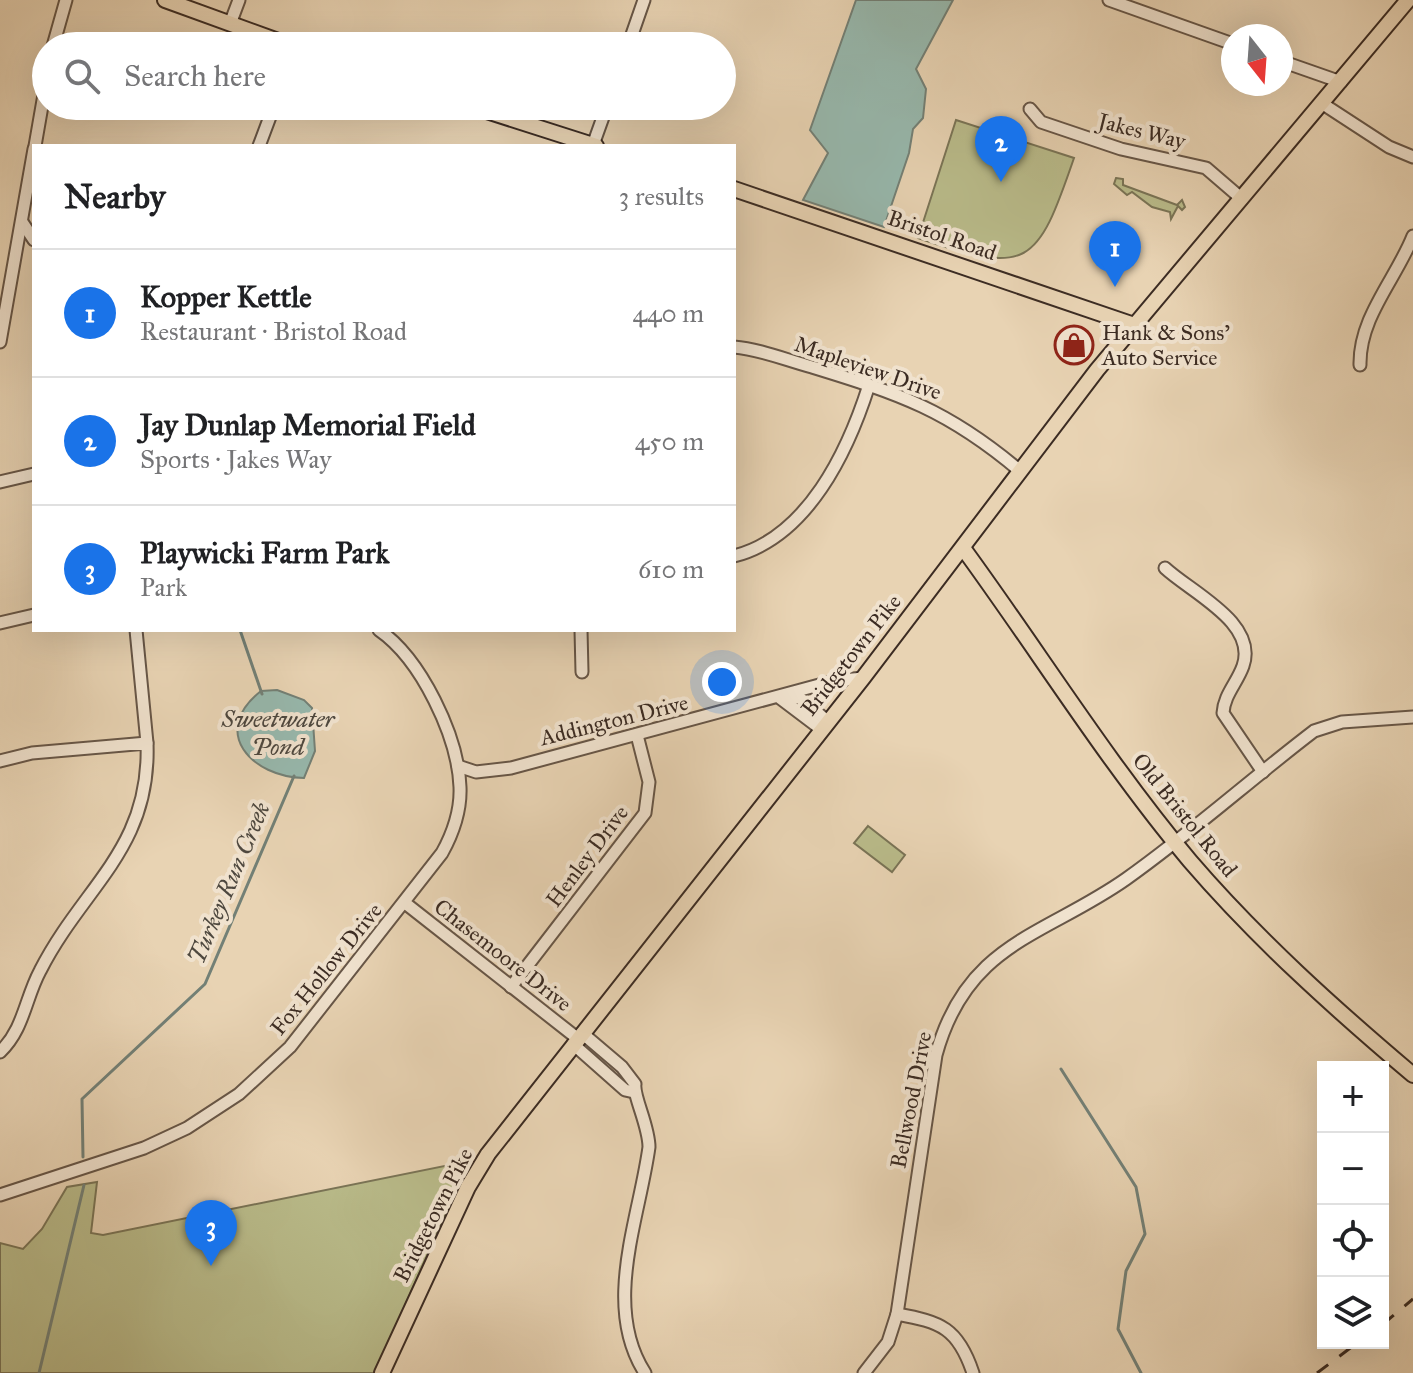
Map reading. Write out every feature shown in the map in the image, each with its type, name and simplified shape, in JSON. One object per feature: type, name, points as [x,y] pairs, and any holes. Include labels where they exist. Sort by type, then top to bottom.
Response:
[{"type":"main road","points":[[165,0],[253,32]]},
{"type":"main road","name":"Bridgetown Pike","points":[[382,1373],[468,1187],[488,1154],[863,678],[1134,325],[1408,0]]},
{"type":"main road","points":[[514,120],[589,144]]},
{"type":"main road","name":"Bristol Road","points":[[736,190],[1134,325]]},
{"type":"main road","name":"Old Bristol Road","points":[[963,548],[1085,723],[1175,841],[1259,935],[1413,1075]]},
{"type":"street","points":[[57,32],[66,0]]},
{"type":"street","points":[[230,24],[239,0]]},
{"type":"street","points":[[633,32],[644,0]]},
{"type":"street","points":[[1109,0],[1221,40]]},
{"type":"street","points":[[1293,65],[1341,82]]},
{"type":"street","points":[[1323,104],[1389,147],[1413,157]]},
{"type":"street","name":"Jakes Way","points":[[1030,109],[1041,122],[1121,149],[1206,168],[1242,199]]},
{"type":"street","points":[[35,144],[39,120]]},
{"type":"street","points":[[260,144],[269,120]]},
{"type":"street","points":[[596,144],[603,120]]},
{"type":"street","points":[[0,342],[32,160]]},
{"type":"street","points":[[22,222],[32,237]]},
{"type":"street","points":[[1360,365],[1364,330],[1403,261],[1413,236]]},
{"type":"street","name":"Mapleview Drive","points":[[736,348],[869,385],[933,409],[968,430],[1020,471]]},
{"type":"street","points":[[736,555],[767,542],[794,520],[843,452],[869,385]]},
{"type":"street","points":[[0,482],[32,474]]},
{"type":"street","points":[[1165,568],[1233,623],[1244,640],[1243,666],[1225,701],[1223,713],[1263,772]]},
{"type":"street","points":[[0,623],[32,615]]},
{"type":"street","points":[[0,1052],[16,1034],[35,982],[50,953],[130,835],[145,784],[147,743],[136,632]]},
{"type":"street","name":"Fox Hollow Drive","points":[[0,1195],[144,1148],[221,1108],[290,1047],[405,903],[449,841],[460,799],[458,766],[422,677],[407,655],[381,632]]},
{"type":"street","points":[[581,632],[582,672]]},
{"type":"street","name":"Addington Drive","points":[[458,766],[476,772],[511,768],[834,681],[863,678]]},
{"type":"street","points":[[779,697],[800,698],[824,725]]},
{"type":"street","name":"Bellwood Drive","points":[[864,1373],[888,1342],[897,1314],[936,1055],[955,1007],[1009,945],[1114,887],[1323,727],[1342,722],[1413,717]]},
{"type":"street","name":"Henley Drive","points":[[511,987],[645,813],[649,782],[637,735]]},
{"type":"street","points":[[0,761],[32,753],[147,743]]},
{"type":"street","name":"Chasemoore Drive","points":[[405,903],[577,1039]]},
{"type":"street","points":[[577,1039],[627,1071],[635,1084],[634,1092],[647,1122],[649,1147],[623,1306],[632,1347],[645,1373]]},
{"type":"street","points":[[897,1314],[931,1320],[943,1326],[959,1339],[973,1373]]},
{"type":"green space","points":[[956,120],[1074,158],[1050,221],[1038,241],[1024,253],[1006,258],[984,257],[918,238]]},
{"type":"green space","points":[[1116,178],[1123,179],[1123,185],[1177,205],[1182,200],[1185,207],[1182,210],[1178,206],[1171,219],[1170,212],[1152,207],[1132,192],[1127,195],[1114,184]]},
{"type":"green space","points":[[868,826],[905,855],[892,872],[854,843]]},
{"type":"green space","points":[[469,1161],[375,1373],[0,1373],[0,1243],[23,1249],[42,1229],[67,1187],[97,1182],[91,1233],[103,1235]]},
{"type":"water","points":[[856,0],[953,0],[916,69],[926,89],[923,118],[913,129],[909,153],[884,227],[803,200],[828,153],[810,130]]},
{"type":"water","name":"Sweetwater Pond","points":[[277,690],[304,700],[312,708],[315,751],[304,778],[268,770],[244,750],[238,736],[238,722],[246,706],[261,691]]},
{"type":"waterway","name":"Turkey Run Creek","points":[[241,632],[262,694]]},
{"type":"waterway","name":"Turkey Run Creek","points":[[83,1157],[82,1099],[205,984],[294,776]]},
{"type":"waterway","points":[[1061,1069],[1136,1187],[1145,1234],[1126,1271],[1118,1329],[1141,1373]]},
{"type":"waterway","name":"Turkey Run Creek","points":[[39,1373],[84,1185]]},
{"type":"railway","points":[[1389,1319],[1413,1299]]},
{"type":"railway","points":[[1317,1373],[1349,1349]]},
{"type":"place","name":"Jay Dunlap Memorial Field","points":[[1001,182]]},
{"type":"place","name":"Kopper Kettle","points":[[1115,287]]},
{"type":"place","name":"Hank & Sons' Auto Service","points":[[1074,345]]},
{"type":"place","name":"Playwicki Farm Park","points":[[211,1266]]}]
